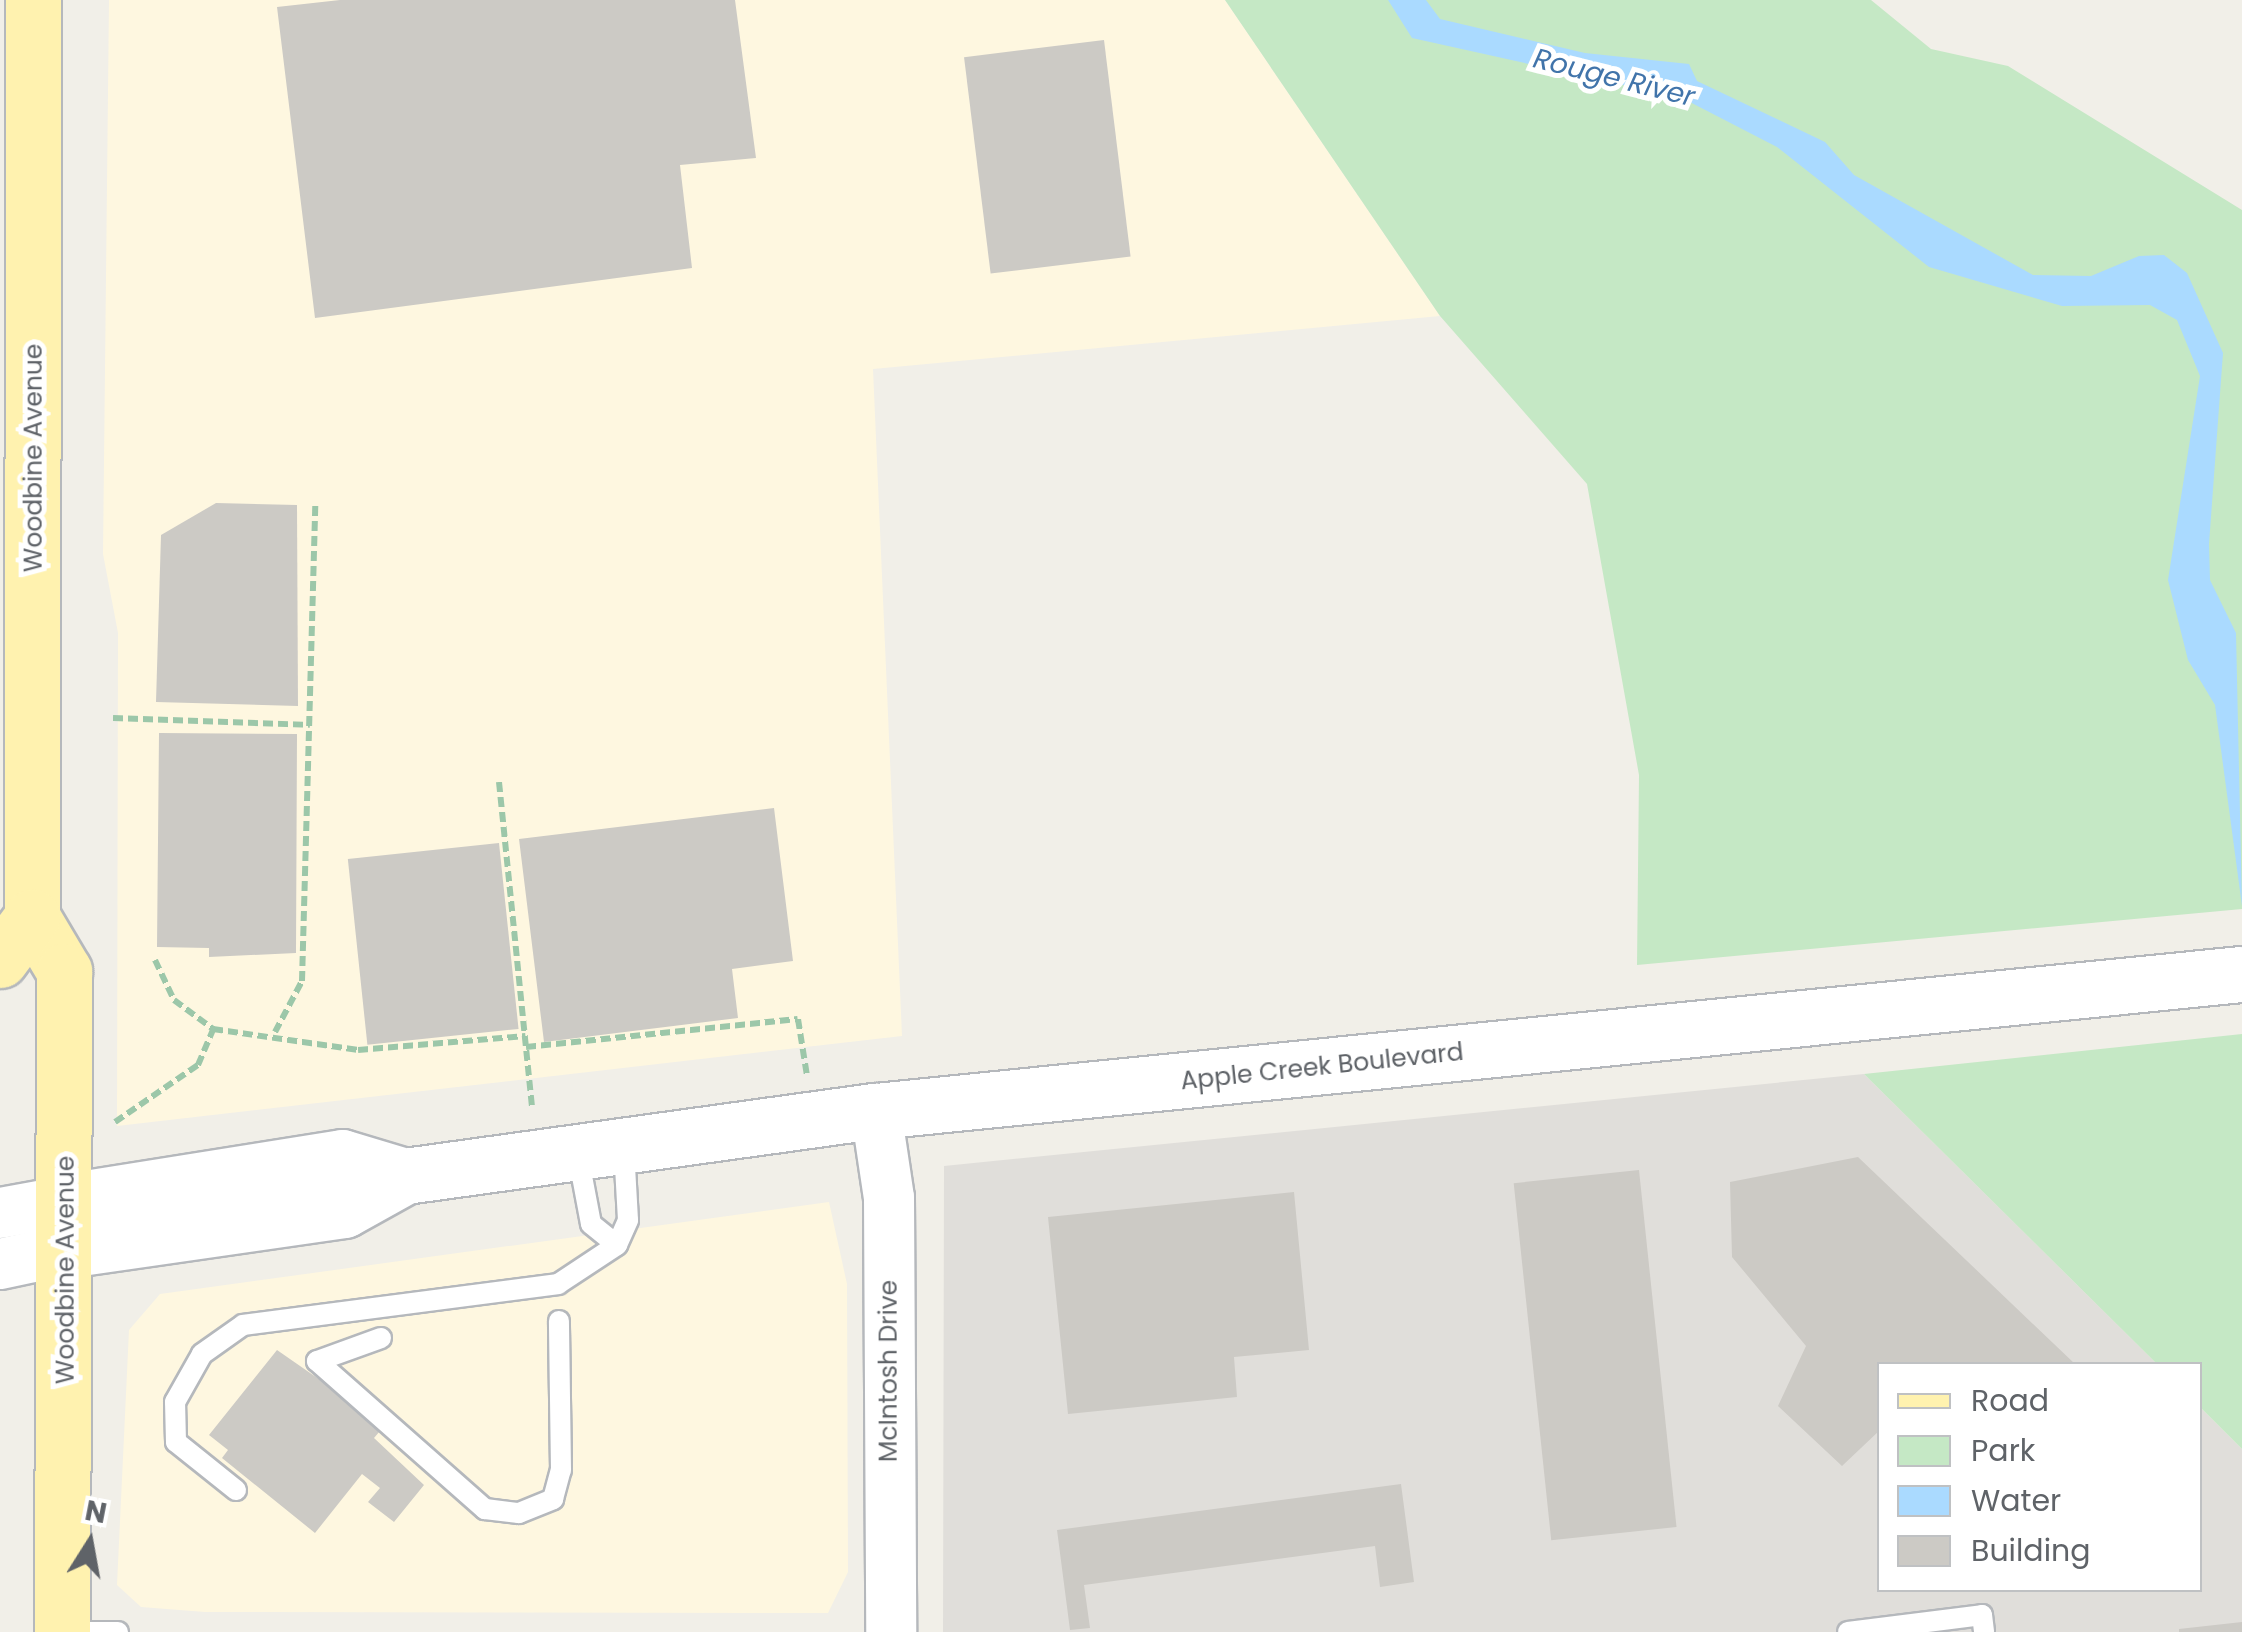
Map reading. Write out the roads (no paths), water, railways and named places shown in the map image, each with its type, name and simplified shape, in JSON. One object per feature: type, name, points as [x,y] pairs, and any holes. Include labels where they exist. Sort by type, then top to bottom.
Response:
[{"type":"main road","name":"Woodbine Avenue","points":[[33,0],[24,225],[32,916],[64,971],[67,1226],[62,1632]]},
{"type":"main road","points":[[0,960],[32,916]]},
{"type":"main road","name":"Apple Creek Boulevard","points":[[67,1226],[344,1210],[405,1176],[876,1111],[2218,976]]},
{"type":"street","name":"McIntosh Drive","points":[[876,1111],[888,1188],[890,1632]]},
{"type":"street","name":"Apple Creek Boulevard","points":[[0,1213],[67,1226]]},
{"type":"street","name":"Apple Creek Boulevard","points":[[0,1264],[67,1226]]},
{"type":"lane","points":[[601,1150],[591,1224],[617,1245]]},
{"type":"lane","points":[[236,1490],[176,1442],[175,1402],[202,1354],[243,1324],[558,1284],[617,1245],[628,1220],[601,1150]]},
{"type":"lane","points":[[381,1338],[316,1361],[485,1510],[519,1513],[552,1500],[561,1470],[560,1321]]},
{"type":"lane","points":[[1848,1632],[1982,1615],[1984,1632]]},
{"type":"lane","points":[[62,1632],[118,1632]]},
{"type":"water","name":"Rouge River","points":[[1388,0],[1426,0],[1440,19],[1585,53],[1689,64],[1697,81],[1825,142],[1854,175],[2033,275],[2091,276],[2139,256],[2164,255],[2187,273],[2223,353],[2209,544],[2210,580],[2236,633],[2242,906],[2215,705],[2188,660],[2168,580],[2200,376],[2177,320],[2150,305],[2062,306],[1929,267],[1777,147],[1682,98],[1412,38]]}]
